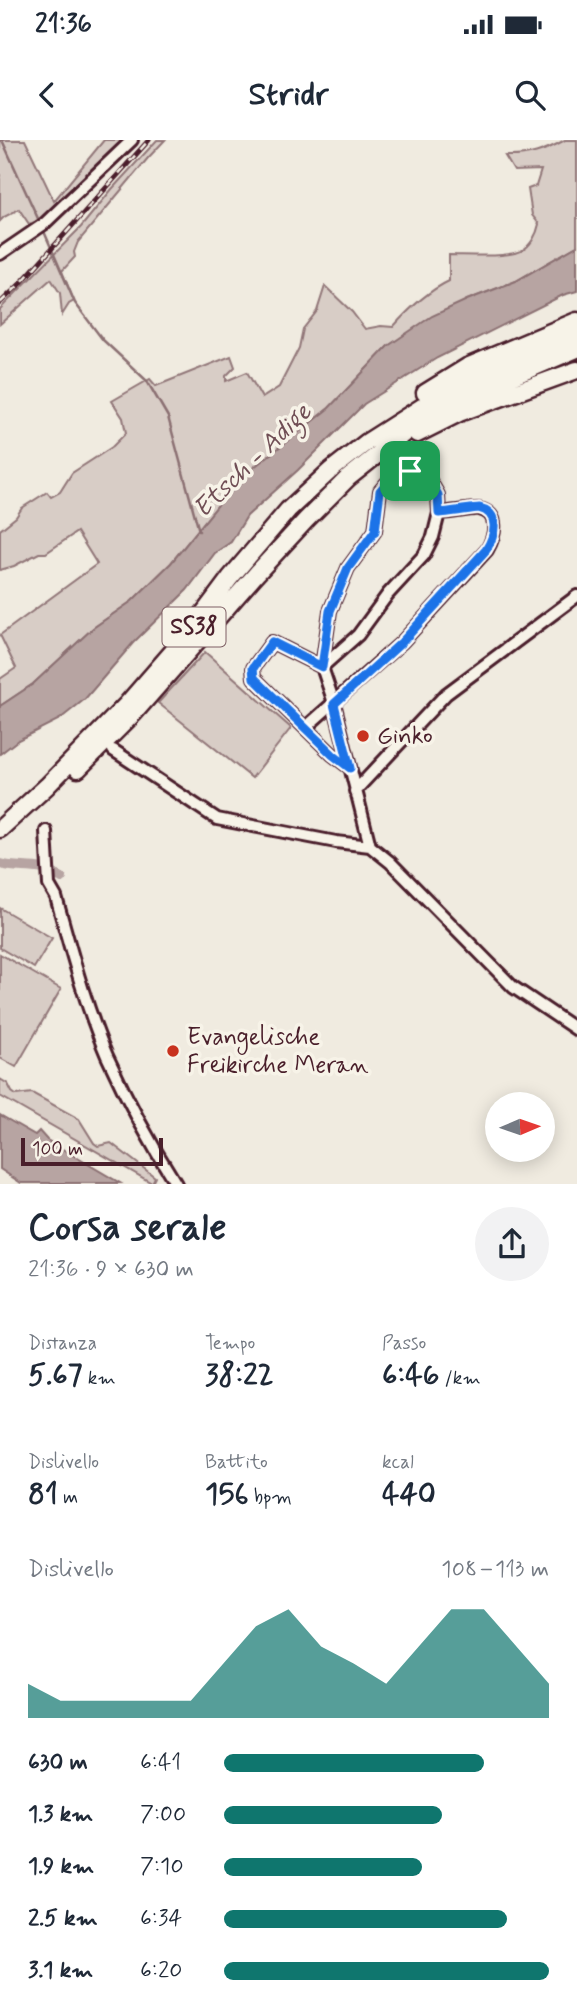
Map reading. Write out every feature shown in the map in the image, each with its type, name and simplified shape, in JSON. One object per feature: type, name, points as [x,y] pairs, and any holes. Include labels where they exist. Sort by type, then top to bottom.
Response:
[{"type":"highway","points":[[367,442],[382,423],[467,368],[577,321]]},
{"type":"highway","name":"SS38","points":[[0,842],[188,634],[230,578],[288,510],[330,471],[367,442],[425,405],[577,336]]},
{"type":"highway","name":"SS38","points":[[0,829],[23,816],[134,713],[306,520],[348,478],[421,420],[511,368],[577,349]]},
{"type":"highway","points":[[386,447],[459,414],[577,370]]},
{"type":"street","points":[[0,254],[40,226],[132,140]]},
{"type":"street","points":[[322,667],[358,635],[388,594],[424,555],[433,537],[439,513],[438,495],[426,474],[410,471],[392,477],[380,491],[375,531],[348,568],[330,611],[322,667],[370,846]]},
{"type":"street","points":[[304,728],[402,642],[494,538],[496,526],[489,513],[477,508],[439,513]]},
{"type":"street","points":[[355,791],[446,694],[577,596]]},
{"type":"street","points":[[322,667],[272,642],[253,668],[254,678],[304,728],[350,768]]},
{"type":"street","points":[[113,750],[217,819],[370,846],[390,862],[513,987],[577,1030]]},
{"type":"street","points":[[46,831],[49,885],[56,897],[82,987],[106,1054],[139,1123],[176,1184]]},
{"type":"shaded area","points":[[0,140],[25,140],[54,201],[104,140],[126,140],[44,219],[29,224],[19,209],[0,221]]},
{"type":"shaded area","points":[[157,140],[165,140],[78,242],[75,257],[62,271],[74,301],[62,315],[60,293],[51,279],[0,324],[0,309],[81,227]]},
{"type":"shaded area","points":[[565,140],[577,140],[577,246],[516,281],[467,300],[388,346],[329,408],[239,479],[171,563],[132,601],[93,628],[33,684],[0,706],[0,679],[16,668],[0,635],[97,564],[77,532],[46,553],[39,553],[0,570],[0,530],[16,517],[22,508],[47,492],[51,497],[60,492],[72,473],[112,447],[126,433],[123,418],[112,401],[150,379],[156,386],[231,356],[235,367],[226,376],[226,381],[247,372],[262,398],[279,387],[299,348],[303,329],[317,311],[325,286],[365,329],[393,327],[419,301],[449,281],[449,255],[506,255],[528,246],[539,224],[532,215],[528,189],[536,186],[541,170],[514,171],[505,156],[536,152]]},
{"type":"shaded area","points":[[577,246],[577,291],[563,295],[437,358],[364,404],[247,516],[231,542],[215,553],[187,590],[133,643],[85,699],[60,719],[18,740],[0,754],[0,706],[33,684],[93,628],[132,601],[171,563],[239,479],[329,408],[388,346],[432,316],[516,281]]},
{"type":"shaded area","points":[[417,442],[428,452],[416,467],[399,470],[393,462]]},
{"type":"shaded area","points":[[205,652],[291,728],[252,778],[158,703]]},
{"type":"shaded area","points":[[0,908],[52,938],[34,968],[0,948]]},
{"type":"shaded area","points":[[0,954],[61,989],[16,1067],[0,1058]]},
{"type":"shaded area","points":[[0,1079],[8,1084],[16,1095],[32,1093],[79,1119],[94,1143],[98,1146],[111,1143],[155,1177],[152,1183],[0,1096]]},
{"type":"shaded area","points":[[0,1115],[35,1135],[39,1131],[47,1140],[120,1183],[21,1183],[0,1169]]},
{"type":"waterway","points":[[2,140],[40,223]]},
{"type":"waterway","name":"Etsch - Adige","points":[[43,229],[75,303],[103,340],[147,381],[168,417],[199,531]]},
{"type":"waterway","points":[[0,864],[43,869]]},
{"type":"waterway","points":[[52,873],[62,878]]},
{"type":"railway","points":[[0,303],[149,140]]},
{"type":"place","name":"Ginko","points":[[363,736]]},
{"type":"place","name":"Evangelische Freikirche Meran","points":[[173,1051]]},
{"type":"route","points":[[410,471],[426,474],[438,495],[439,513],[477,508],[489,513],[496,526],[494,538],[402,642],[334,704],[350,768],[333,755],[254,678],[253,668],[272,642],[322,667],[330,611],[348,568],[375,531],[380,491],[392,477],[410,471]]}]
